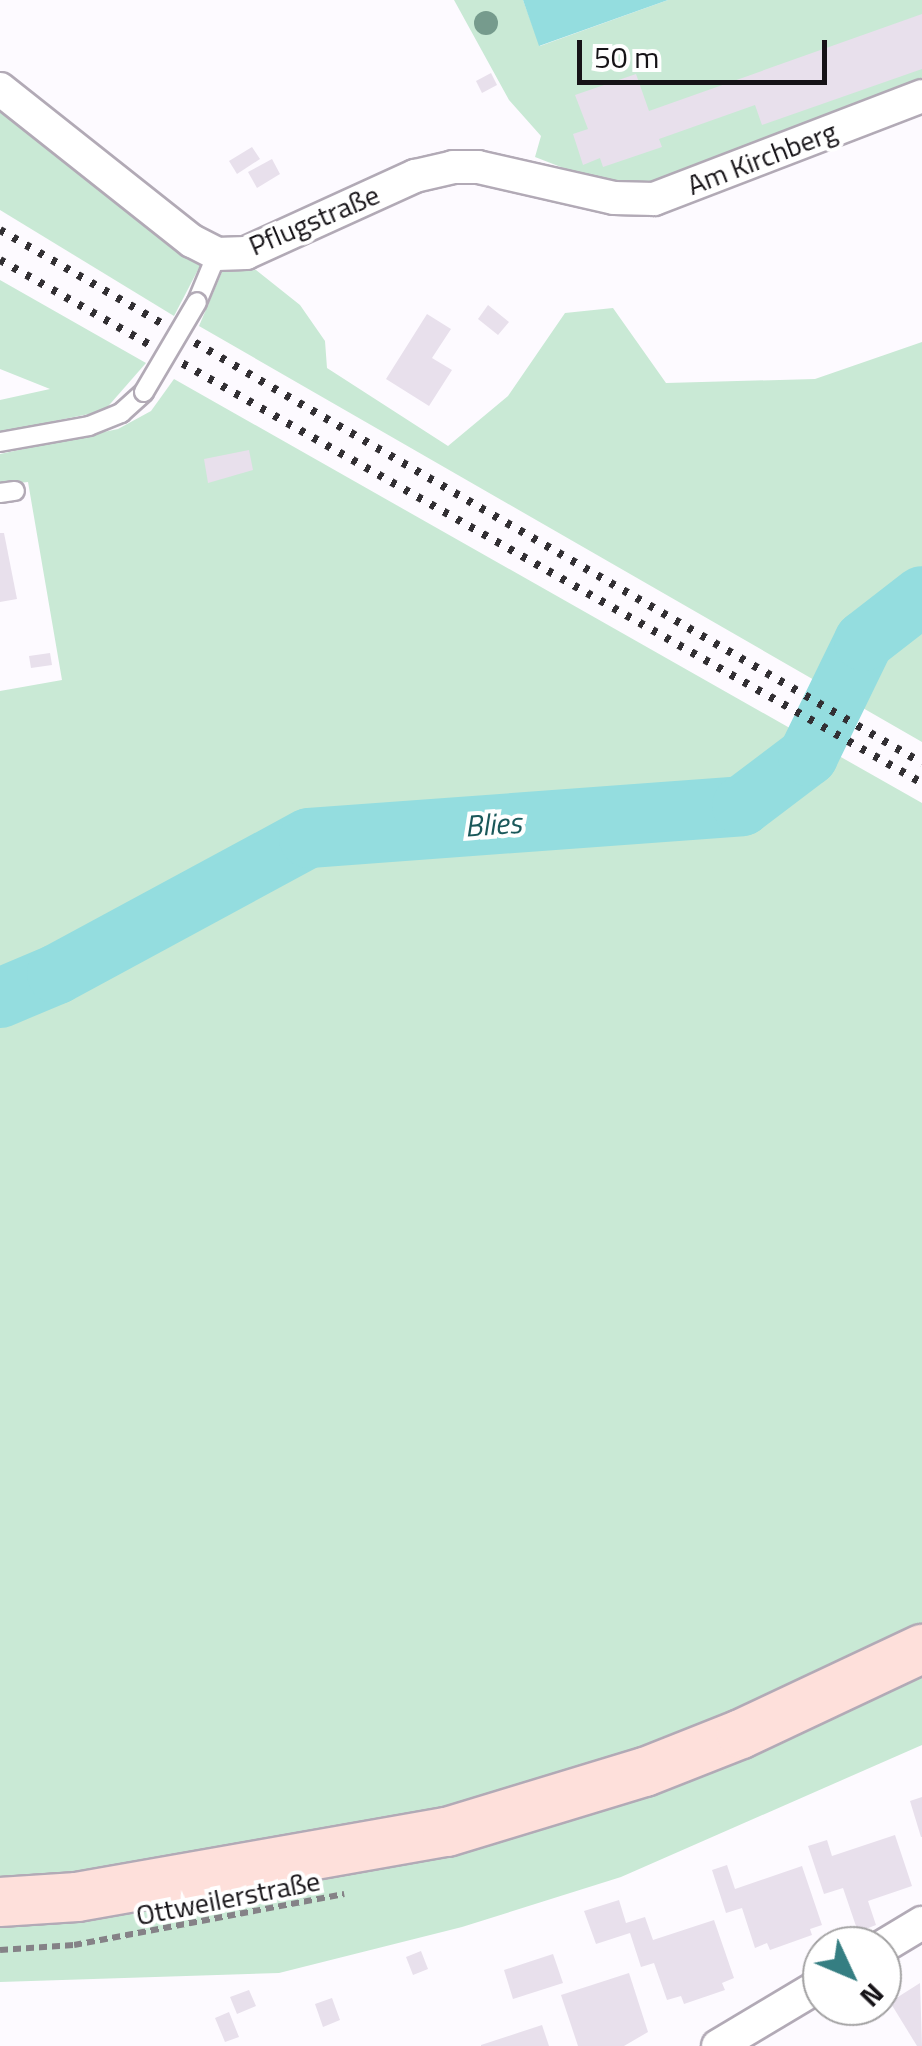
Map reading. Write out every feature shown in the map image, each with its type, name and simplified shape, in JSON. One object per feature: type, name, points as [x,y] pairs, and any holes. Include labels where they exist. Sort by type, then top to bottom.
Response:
[{"type":"main road","name":"Ottweilerstraße","points":[[0,1902],[77,1897],[447,1832],[645,1772],[741,1734],[922,1649]]},
{"type":"main road","name":"Ottweilerstraße","points":[[0,1932],[153,1916],[273,1892],[390,1862],[447,1832]]},
{"type":"street","points":[[0,89],[192,241],[217,254]]},
{"type":"street","name":"Am Kirchberg","points":[[598,194],[654,200],[922,96]]},
{"type":"street","name":"Pflugstraße","points":[[217,254],[246,252],[415,176],[453,167],[478,167],[598,194]]},
{"type":"street","points":[[718,2046],[802,1996]]},
{"type":"lane","name":"Pflugstraße","points":[[0,442],[89,426],[121,414],[144,392],[197,302],[217,254]]},
{"type":"green space","points":[[454,0],[523,0],[540,46],[668,0],[922,0],[922,89],[654,189],[610,186],[535,157],[541,136],[509,100]]},
{"type":"green space","points":[[0,108],[201,264],[174,316],[0,210]]},
{"type":"green space","points":[[256,270],[300,305],[325,341],[327,368],[448,446],[508,396],[565,313],[613,308],[666,383],[815,379],[922,342],[922,742],[199,326],[222,272]]},
{"type":"green space","points":[[0,280],[146,363],[104,411],[0,432],[0,400],[50,389],[0,369]]},
{"type":"green space","points":[[174,379],[922,803],[922,1745],[621,1877],[462,1927],[279,1973],[0,1982],[0,691],[62,680],[28,482],[0,485],[0,454],[118,429],[151,411]]},
{"type":"water","points":[[523,0],[668,0],[539,46]]},
{"type":"building","points":[[922,14],[922,69],[762,125],[755,105],[659,139],[662,147],[603,167],[600,158],[583,165],[573,134],[588,129],[575,95],[636,74],[649,111]]},
{"type":"building","points":[[491,73],[497,85],[482,93],[476,81]]},
{"type":"building","points":[[252,147],[260,159],[237,174],[229,161]]},
{"type":"building","points":[[272,159],[280,174],[257,188],[248,172]]},
{"type":"building","points":[[488,305],[509,322],[498,335],[478,319]]},
{"type":"building","points":[[427,314],[451,329],[432,358],[452,370],[429,406],[386,379]]},
{"type":"building","points":[[249,450],[253,470],[208,483],[204,459]]},
{"type":"building","points":[[0,533],[4,533],[17,599],[0,602]]},
{"type":"building","points":[[50,653],[52,665],[31,668],[29,656]]},
{"type":"building","points":[[922,1797],[922,1837],[921,1837],[910,1801]]},
{"type":"building","points":[[895,1835],[912,1886],[868,1901],[876,1925],[856,1926],[843,1888],[824,1894],[808,1846],[827,1840],[832,1856]]},
{"type":"building","points":[[727,1865],[735,1889],[802,1866],[822,1925],[802,1926],[802,1939],[770,1950],[767,1943],[755,1948],[742,1908],[726,1913],[712,1870]]},
{"type":"building","points":[[619,1900],[626,1923],[645,1917],[653,1940],[714,1920],[734,1978],[722,1983],[725,1990],[684,2004],[681,1996],[667,2000],[654,1963],[641,1967],[630,1933],[596,1944],[584,1911]]},
{"type":"building","points":[[421,1951],[428,1969],[413,1975],[406,1957]]},
{"type":"building","points":[[553,1954],[563,1983],[513,1999],[504,1970]]},
{"type":"building","points":[[629,1973],[648,2032],[624,2046],[578,2046],[561,1995]]},
{"type":"building","points":[[920,1983],[922,2046],[917,2046],[902,2022],[902,1994]]},
{"type":"building","points":[[249,1990],[256,2006],[237,2014],[230,1997]]},
{"type":"building","points":[[332,1998],[340,2020],[323,2027],[315,2004]]},
{"type":"building","points":[[229,2012],[239,2037],[225,2042],[215,2018]]},
{"type":"building","points":[[542,2025],[549,2046],[481,2046],[481,2045]]},
{"type":"waterway","name":"Blies","points":[[0,998],[57,974],[309,838],[742,806],[808,756],[864,641],[922,596]]},
{"type":"railway","points":[[0,230],[922,763]]},
{"type":"railway","points":[[0,260],[922,783]]}]
